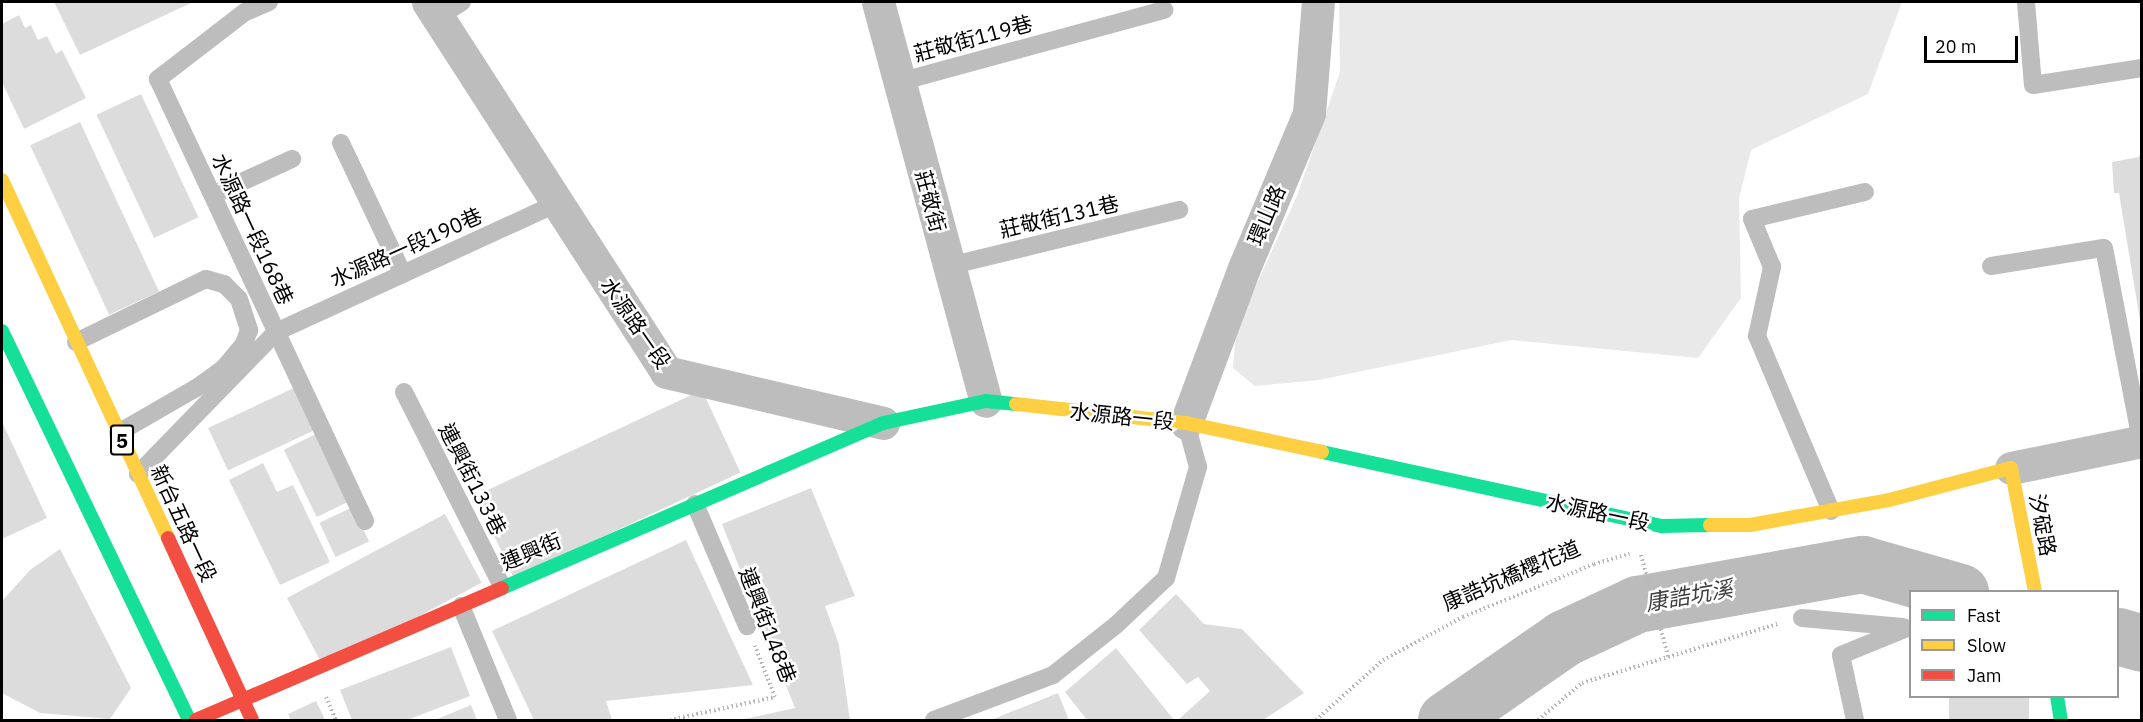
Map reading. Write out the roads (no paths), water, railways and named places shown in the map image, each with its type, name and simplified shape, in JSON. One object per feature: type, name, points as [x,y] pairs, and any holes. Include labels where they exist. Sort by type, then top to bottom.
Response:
[{"type":"street","name":"莊敬街","points":[[878,2],[986,400]]},
{"type":"street","name":"環山路","points":[[1186,423],[1244,268],[1309,113],[1318,2]]},
{"type":"street","name":"水源路一段","points":[[443,6],[556,204],[666,372],[883,423],[986,400],[1186,423],[1662,526],[1750,525],[1831,511],[2011,468]]},
{"type":"street","name":"新台五路一段","points":[[2,180],[252,720]]},
{"type":"street","points":[[2,331],[189,720]]},
{"type":"street","name":"連興街","points":[[196,720],[883,423]]},
{"type":"street","points":[[2011,468],[2141,441]]},
{"type":"street","name":"汐碇路","points":[[2011,468],[2035,590]]},
{"type":"street","points":[[2057,698],[2061,720]]},
{"type":"lane","name":"水源路一段168巷","points":[[269,2],[245,12],[158,79],[365,521]]},
{"type":"lane","points":[[2026,2],[2033,85],[2142,68]]},
{"type":"lane","name":"莊敬街119巷","points":[[898,82],[1164,10]]},
{"type":"lane","points":[[341,143],[403,274]]},
{"type":"lane","points":[[213,195],[292,159]]},
{"type":"lane","points":[[1831,511],[1757,336],[1772,267],[1752,219],[1865,192]]},
{"type":"lane","name":"水源路一段190巷","points":[[276,332],[556,204]]},
{"type":"lane","name":"莊敬街131巷","points":[[949,266],[1179,210]]},
{"type":"lane","points":[[1991,266],[2104,248],[2141,441]]},
{"type":"lane","points":[[76,342],[206,279],[224,284],[239,299],[249,330],[244,344],[224,368],[196,388],[118,433]]},
{"type":"lane","points":[[138,474],[276,332]]},
{"type":"lane","name":"連興街133巷","points":[[404,392],[502,586]]},
{"type":"lane","points":[[934,720],[1053,675],[1116,626],[1166,578],[1198,467],[1186,423]]},
{"type":"lane","name":"連興街148巷","points":[[694,504],[747,626]]},
{"type":"lane","points":[[461,606],[508,720]]},
{"type":"lane","points":[[1802,618],[1909,628]]},
{"type":"lane","points":[[1855,720],[1841,656],[1909,628]]},
{"type":"waterway","name":"康誥坑溪","points":[[1446,720],[1564,638],[1637,604],[1862,564],[1953,590]]},
{"type":"waterway","name":"康誥坑溪","points":[[2119,636],[2142,643]]}]
